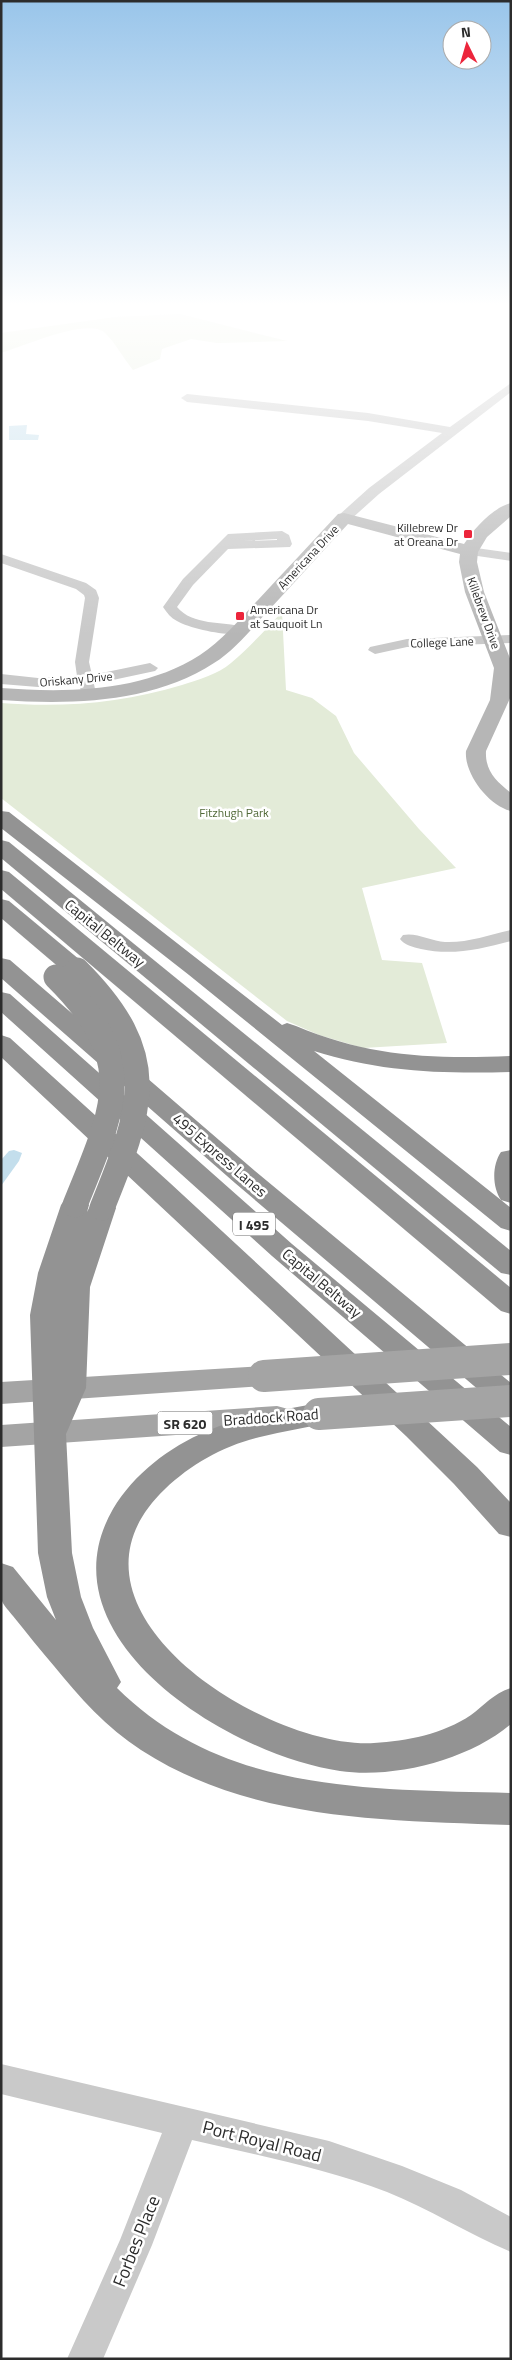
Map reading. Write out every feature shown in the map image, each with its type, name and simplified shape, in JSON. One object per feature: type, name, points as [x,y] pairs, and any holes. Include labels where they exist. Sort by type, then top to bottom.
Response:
[{"type":"highway","points":[[1,817],[228,995],[511,1222]]},
{"type":"highway","name":"Capital Beltway","points":[[1,847],[511,1266]]},
{"type":"highway","points":[[1,877],[511,1304]]},
{"type":"highway","points":[[1,906],[67,973],[88,1011],[106,1051],[112,1082],[110,1110],[89,1206],[51,1432],[56,1553],[64,1597],[76,1628],[102,1679],[120,1706],[151,1738]]},
{"type":"highway","points":[[1,928],[67,973]]},
{"type":"highway","name":"495 Express Lanes","points":[[1,965],[260,1189],[511,1401]]},
{"type":"highway","points":[[228,995],[289,1032],[332,1049],[367,1058],[404,1064],[455,1067],[511,1064]]},
{"type":"highway","name":"Capital Beltway","points":[[1,999],[275,1243],[511,1444]]},
{"type":"highway","points":[[1,1043],[192,1218],[433,1444],[488,1498],[511,1525]]},
{"type":"highway","points":[[511,1158],[508,1176],[511,1194]]},
{"type":"highway","points":[[319,1414],[263,1425],[206,1444],[152,1479],[137,1496],[125,1515],[117,1535],[112,1555],[112,1575],[115,1595],[124,1617],[138,1640],[181,1682],[245,1726],[277,1742],[318,1754],[352,1758],[388,1757],[422,1752],[453,1741],[483,1726],[511,1702]]},
{"type":"highway","points":[[1,1576],[82,1674],[107,1701],[151,1738],[184,1758],[223,1775],[272,1789],[324,1798],[396,1805],[511,1809]]},
{"type":"main road","points":[[1,1393],[511,1360]]},
{"type":"main road","name":"Braddock Road","points":[[1,1436],[511,1401]]},
{"type":"street","points":[[342,414],[452,431]]},
{"type":"street","name":"Americana Drive","points":[[1,694],[39,696],[86,688],[143,685],[183,672],[212,656],[240,630],[344,518],[374,491],[474,414]]},
{"type":"street","points":[[469,551],[481,533],[511,508]]},
{"type":"street","points":[[344,518],[469,551],[511,557]]},
{"type":"street","points":[[225,545],[173,597],[170,606],[173,612],[184,618],[240,630]]},
{"type":"street","name":"Killebrew Drive","points":[[469,551],[467,563],[469,572],[502,640],[505,680],[503,691],[476,751],[474,760],[481,776],[507,797]]},
{"type":"street","points":[[1,558],[81,586],[91,593],[92,598],[82,662],[86,688]]},
{"type":"street","name":"College Lane","points":[[375,650],[401,643],[502,640]]},
{"type":"street","name":"Oriskany Drive","points":[[1,679],[86,688],[150,668]]},
{"type":"street","points":[[409,939],[421,945],[455,948],[470,946],[511,934]]},
{"type":"street","name":"Port Royal Road","points":[[1,2079],[329,2157],[390,2177],[449,2202],[511,2235]]},
{"type":"street","name":"Forbes Place","points":[[85,2359],[135,2246],[182,2122]]},
{"type":"green space","name":"Fitzhugh Park","points":[[282,612],[286,690],[312,698],[336,716],[354,753],[419,829],[456,868],[362,888],[382,960],[422,963],[447,1043],[363,1048],[319,1035],[287,1021],[1,798],[1,703],[47,705],[93,703],[138,696],[195,681],[226,667],[251,645]]},
{"type":"water","points":[[27,425],[26,434],[39,435],[38,440],[9,440],[9,426]]},
{"type":"water","points":[[14,1150],[22,1153],[19,1161],[1,1186],[1,1160],[9,1151]]},
{"type":"place","name":"Killebrew Dr at Oreana Dr","points":[[468,534]]},
{"type":"place","name":"Americana Dr at Sauquoit Ln","points":[[240,616]]}]
